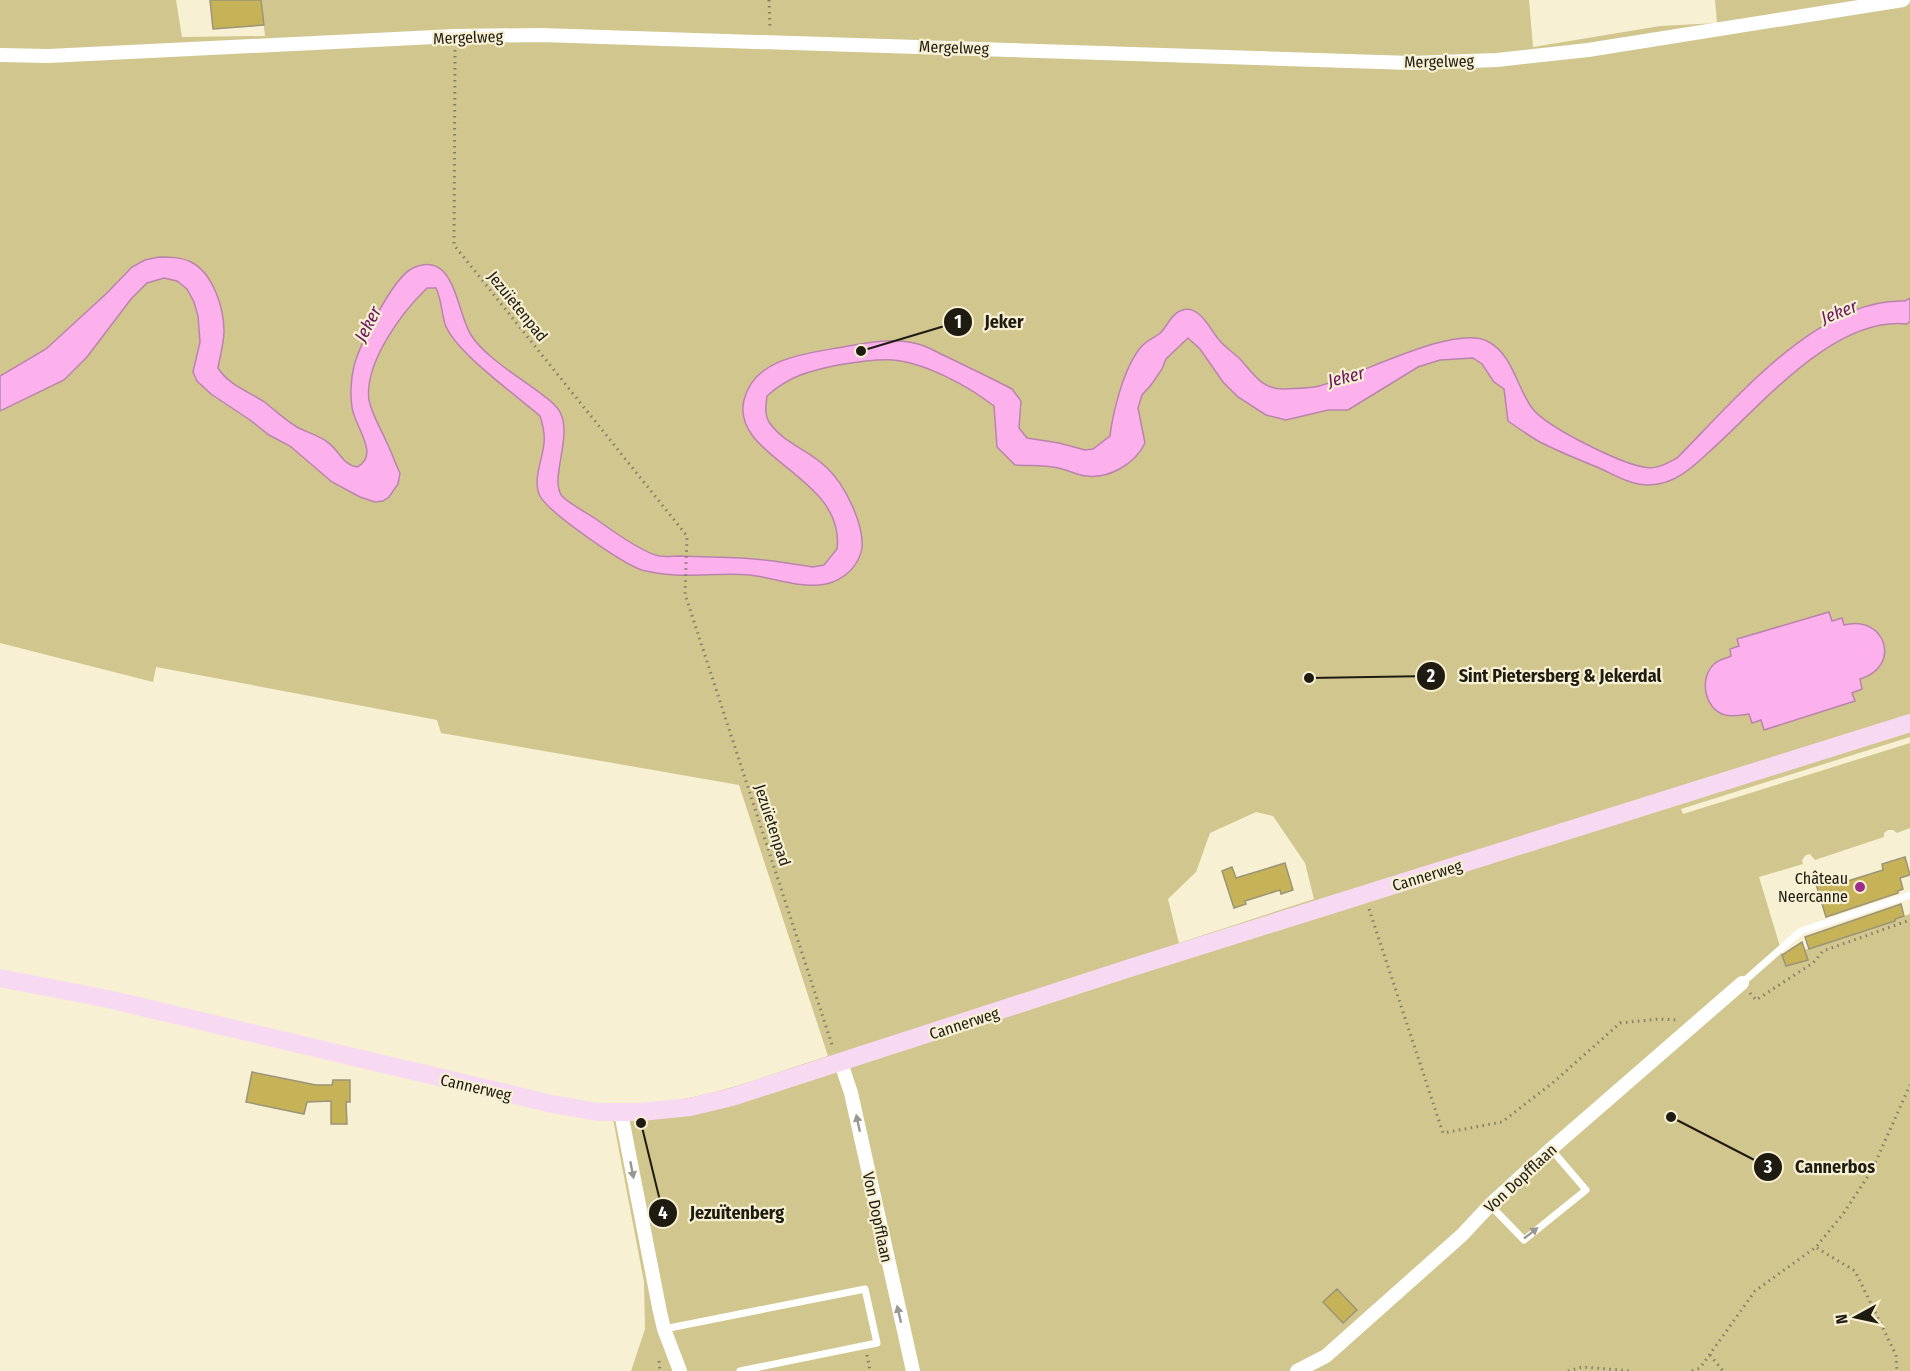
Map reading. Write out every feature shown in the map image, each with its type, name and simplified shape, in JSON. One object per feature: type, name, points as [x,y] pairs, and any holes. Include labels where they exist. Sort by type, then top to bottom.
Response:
[{"type":"main road","name":"Cannerweg","points":[[0,978],[108,999],[552,1104],[598,1112],[663,1111],[718,1101],[841,1063],[1910,723]]},
{"type":"street","name":"Mergelweg","points":[[0,56],[49,56],[455,36],[541,35],[1411,63],[1497,60],[1588,50],[1903,0]]},
{"type":"street","name":"Von Dopfflaan","points":[[1298,1371],[1326,1356],[1462,1235],[1490,1205],[1551,1149],[1742,983]]},
{"type":"street","name":"Von Dopfflaan","points":[[841,1063],[851,1093],[913,1371]]},
{"type":"street","points":[[621,1113],[664,1329],[680,1371]]},
{"type":"lane","points":[[1742,983],[1801,931],[1910,895]]},
{"type":"lane","points":[[1490,1205],[1524,1240],[1586,1190],[1551,1149]]},
{"type":"lane","points":[[664,1329],[865,1289],[877,1343],[740,1371]]},
{"type":"path","points":[[770,0],[770,41]]},
{"type":"path","name":"Jezuïetenpad","points":[[455,36],[454,245],[687,536],[685,594],[834,1051],[841,1063]]},
{"type":"path","points":[[1364,895],[1443,1133],[1502,1122],[1555,1081],[1620,1023],[1659,1018],[1678,1020],[1691,1028]]},
{"type":"path","points":[[1742,983],[1756,1000],[1813,963],[1823,951],[1910,920]]},
{"type":"path","points":[[1692,1371],[1700,1368],[1755,1291],[1816,1247],[1843,1214],[1872,1170],[1910,1085]]},
{"type":"path","points":[[1816,1247],[1855,1272],[1896,1355],[1897,1371]]},
{"type":"path","points":[[1710,1355],[1723,1371]]},
{"type":"path","points":[[1568,1371],[1582,1367],[1632,1371]]},
{"type":"shaded area","points":[[0,0],[176,0],[182,37],[265,36],[261,0],[1529,0],[1533,47],[1660,26],[1717,23],[1715,0],[1910,0],[1910,737],[1681,809],[1683,814],[1910,743],[1910,828],[1897,833],[1888,830],[1884,833],[1884,837],[1815,860],[1810,854],[1806,855],[1802,860],[1803,864],[1759,877],[1786,966],[1804,950],[1895,921],[1895,919],[1910,914],[1910,1371],[631,1371],[645,1329],[644,1282],[610,1103],[638,1104],[693,1097],[828,1056],[739,785],[441,733],[437,720],[156,667],[153,682],[0,643]],"holes":[[[1256,812],[1273,816],[1305,863],[1314,899],[1179,943],[1168,899],[1196,872],[1210,833]]]},
{"type":"water","points":[[159,257],[179,258],[191,262],[205,274],[216,292],[222,312],[224,331],[218,368],[222,374],[263,401],[292,424],[326,441],[344,460],[357,467],[364,462],[367,455],[351,402],[352,376],[357,356],[378,313],[403,275],[411,269],[426,265],[437,267],[452,285],[466,324],[477,343],[503,366],[551,401],[560,412],[564,433],[558,479],[559,489],[565,499],[635,545],[659,556],[749,559],[813,567],[824,565],[837,549],[835,524],[824,503],[808,485],[754,437],[744,420],[744,400],[749,386],[769,367],[795,356],[878,342],[897,341],[921,345],[1012,389],[1021,401],[1019,428],[1027,438],[1085,450],[1093,449],[1110,436],[1120,390],[1129,366],[1143,345],[1159,334],[1180,311],[1193,310],[1258,379],[1269,386],[1283,389],[1319,386],[1429,345],[1472,338],[1487,341],[1503,354],[1532,408],[1552,425],[1583,443],[1617,458],[1652,468],[1677,458],[1724,409],[1780,357],[1810,334],[1841,316],[1873,304],[1905,301],[1910,298],[1910,321],[1907,324],[1879,325],[1852,334],[1825,349],[1775,389],[1689,469],[1674,479],[1648,485],[1628,481],[1560,452],[1538,441],[1508,421],[1504,389],[1494,382],[1482,364],[1473,358],[1440,360],[1418,367],[1348,410],[1328,410],[1286,420],[1266,415],[1238,397],[1223,382],[1200,349],[1188,338],[1166,359],[1162,369],[1142,395],[1138,408],[1145,443],[1141,451],[1120,468],[1095,476],[1053,467],[1015,465],[997,447],[994,406],[959,383],[933,371],[893,360],[872,360],[838,365],[800,375],[767,396],[766,416],[769,422],[781,436],[819,461],[833,474],[852,504],[860,527],[862,548],[858,561],[850,571],[833,582],[807,585],[750,575],[669,575],[642,570],[587,537],[557,514],[546,504],[538,490],[537,476],[544,439],[540,416],[460,347],[445,324],[436,288],[427,288],[396,324],[372,370],[369,386],[370,406],[400,473],[398,484],[389,497],[383,501],[375,502],[360,497],[332,482],[290,446],[269,435],[211,394],[197,381],[193,372],[200,342],[198,316],[187,289],[177,281],[164,278],[147,283],[131,299],[87,357],[64,380],[0,411],[0,376],[46,349],[132,267],[145,260]]},
{"type":"water","points":[[1829,612],[1832,621],[1842,618],[1844,625],[1858,624],[1870,627],[1879,634],[1883,643],[1884,654],[1881,664],[1873,673],[1860,679],[1862,689],[1852,693],[1855,701],[1764,730],[1761,720],[1752,723],[1749,714],[1725,715],[1712,706],[1706,692],[1706,677],[1716,662],[1731,656],[1730,649],[1739,646],[1737,639]]},
{"type":"building","points":[[210,0],[261,0],[264,25],[213,29]]},
{"type":"building","name":"Château Neercanne","points":[[1905,857],[1910,875],[1900,878],[1903,889],[1898,893],[1826,917],[1816,884],[1833,878],[1835,885],[1883,870],[1882,864]]},
{"type":"building","points":[[1285,863],[1293,890],[1281,894],[1280,890],[1245,901],[1246,904],[1234,908],[1222,871],[1232,867],[1236,878]]},
{"type":"building","points":[[1901,904],[1904,916],[1895,921],[1809,949],[1805,937]]},
{"type":"building","points":[[1802,942],[1808,960],[1786,966],[1782,955]]},
{"type":"building","points":[[252,1072],[316,1085],[332,1085],[333,1080],[350,1080],[350,1102],[346,1102],[347,1124],[331,1124],[331,1101],[307,1102],[304,1114],[246,1102]]},
{"type":"building","points":[[1337,1289],[1357,1310],[1343,1323],[1323,1302]]},
{"type":"place","name":"Jeker","points":[[861,351]]},
{"type":"place","name":"Sint Pietersberg & Jekerdal","points":[[1309,678]]},
{"type":"place","name":"Château Neercanne","points":[[1860,887]]},
{"type":"place","name":"Cannerbos","points":[[1671,1117]]},
{"type":"place","name":"Jezuïtenberg","points":[[641,1123]]}]
